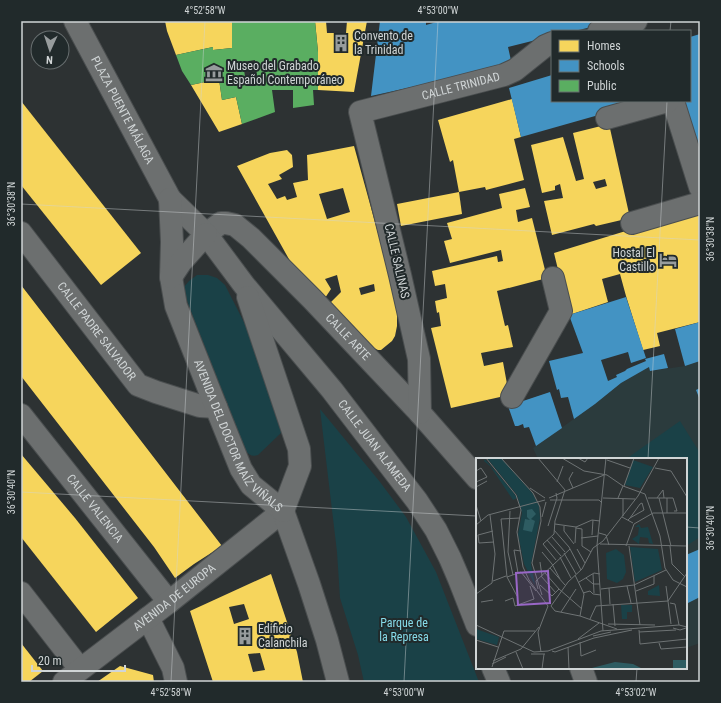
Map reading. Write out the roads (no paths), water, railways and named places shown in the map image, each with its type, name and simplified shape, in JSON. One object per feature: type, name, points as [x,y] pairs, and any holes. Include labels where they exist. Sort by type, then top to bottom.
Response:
[{"type":"street","name":"PLAZA PUENTE MÁLAGA","points":[[75,21],[170,199]]},
{"type":"street","points":[[603,30],[629,23]]},
{"type":"street","name":"CALLE TRINIDAD","points":[[360,112],[504,75],[516,70],[545,46],[551,43]]},
{"type":"street","points":[[607,118],[664,102]]},
{"type":"street","points":[[673,102],[700,187]]},
{"type":"street","name":"CALLE SALINAS","points":[[360,112],[419,359],[420,413]]},
{"type":"street","points":[[170,199],[206,234],[244,285],[299,449],[300,466],[283,510]]},
{"type":"street","name":"AVENIDA DEL DOCTOR MAÍZ VIÑALS","points":[[170,199],[172,242],[171,277],[176,306],[241,469],[251,485],[283,510],[327,640],[338,682]]},
{"type":"street","points":[[632,223],[700,203]]},
{"type":"street","name":"CALLE ARTE","points":[[206,234],[221,224],[226,223],[235,225],[251,238],[420,413],[476,477]]},
{"type":"street","name":"CALLE PADRE SALVADOR","points":[[21,233],[138,385],[200,406],[216,407]]},
{"type":"street","points":[[171,277],[181,262],[206,234]]},
{"type":"street","points":[[512,398],[561,311],[553,278]]},
{"type":"street","name":"CALLE JUAN ALAMEDA","points":[[244,285],[332,390],[417,502],[436,530],[450,558],[460,579],[476,622]]},
{"type":"street","name":"CALLE VALENCIA","points":[[21,415],[169,602]]},
{"type":"street","name":"AVENIDA DE EUROPA","points":[[72,676],[169,602],[283,510]]},
{"type":"street","points":[[21,593],[72,676]]},
{"type":"street","points":[[148,618],[173,668],[176,682]]},
{"type":"street","points":[[493,669],[499,682]]},
{"type":"street","points":[[581,669],[586,682]]},
{"type":"place","name":"Convento de la Trinidad","points":[[341,43]]},
{"type":"place","name":"Museo del Grabado Español Contemporáneo","points":[[214,73]]},
{"type":"place","name":"Hostal El Castillo","points":[[668,260]]},
{"type":"place","name":"Edificio Calanchila","points":[[245,636]]},
{"type":"park label","name":"Parque de la Represa","points":[[404,630]]}]
